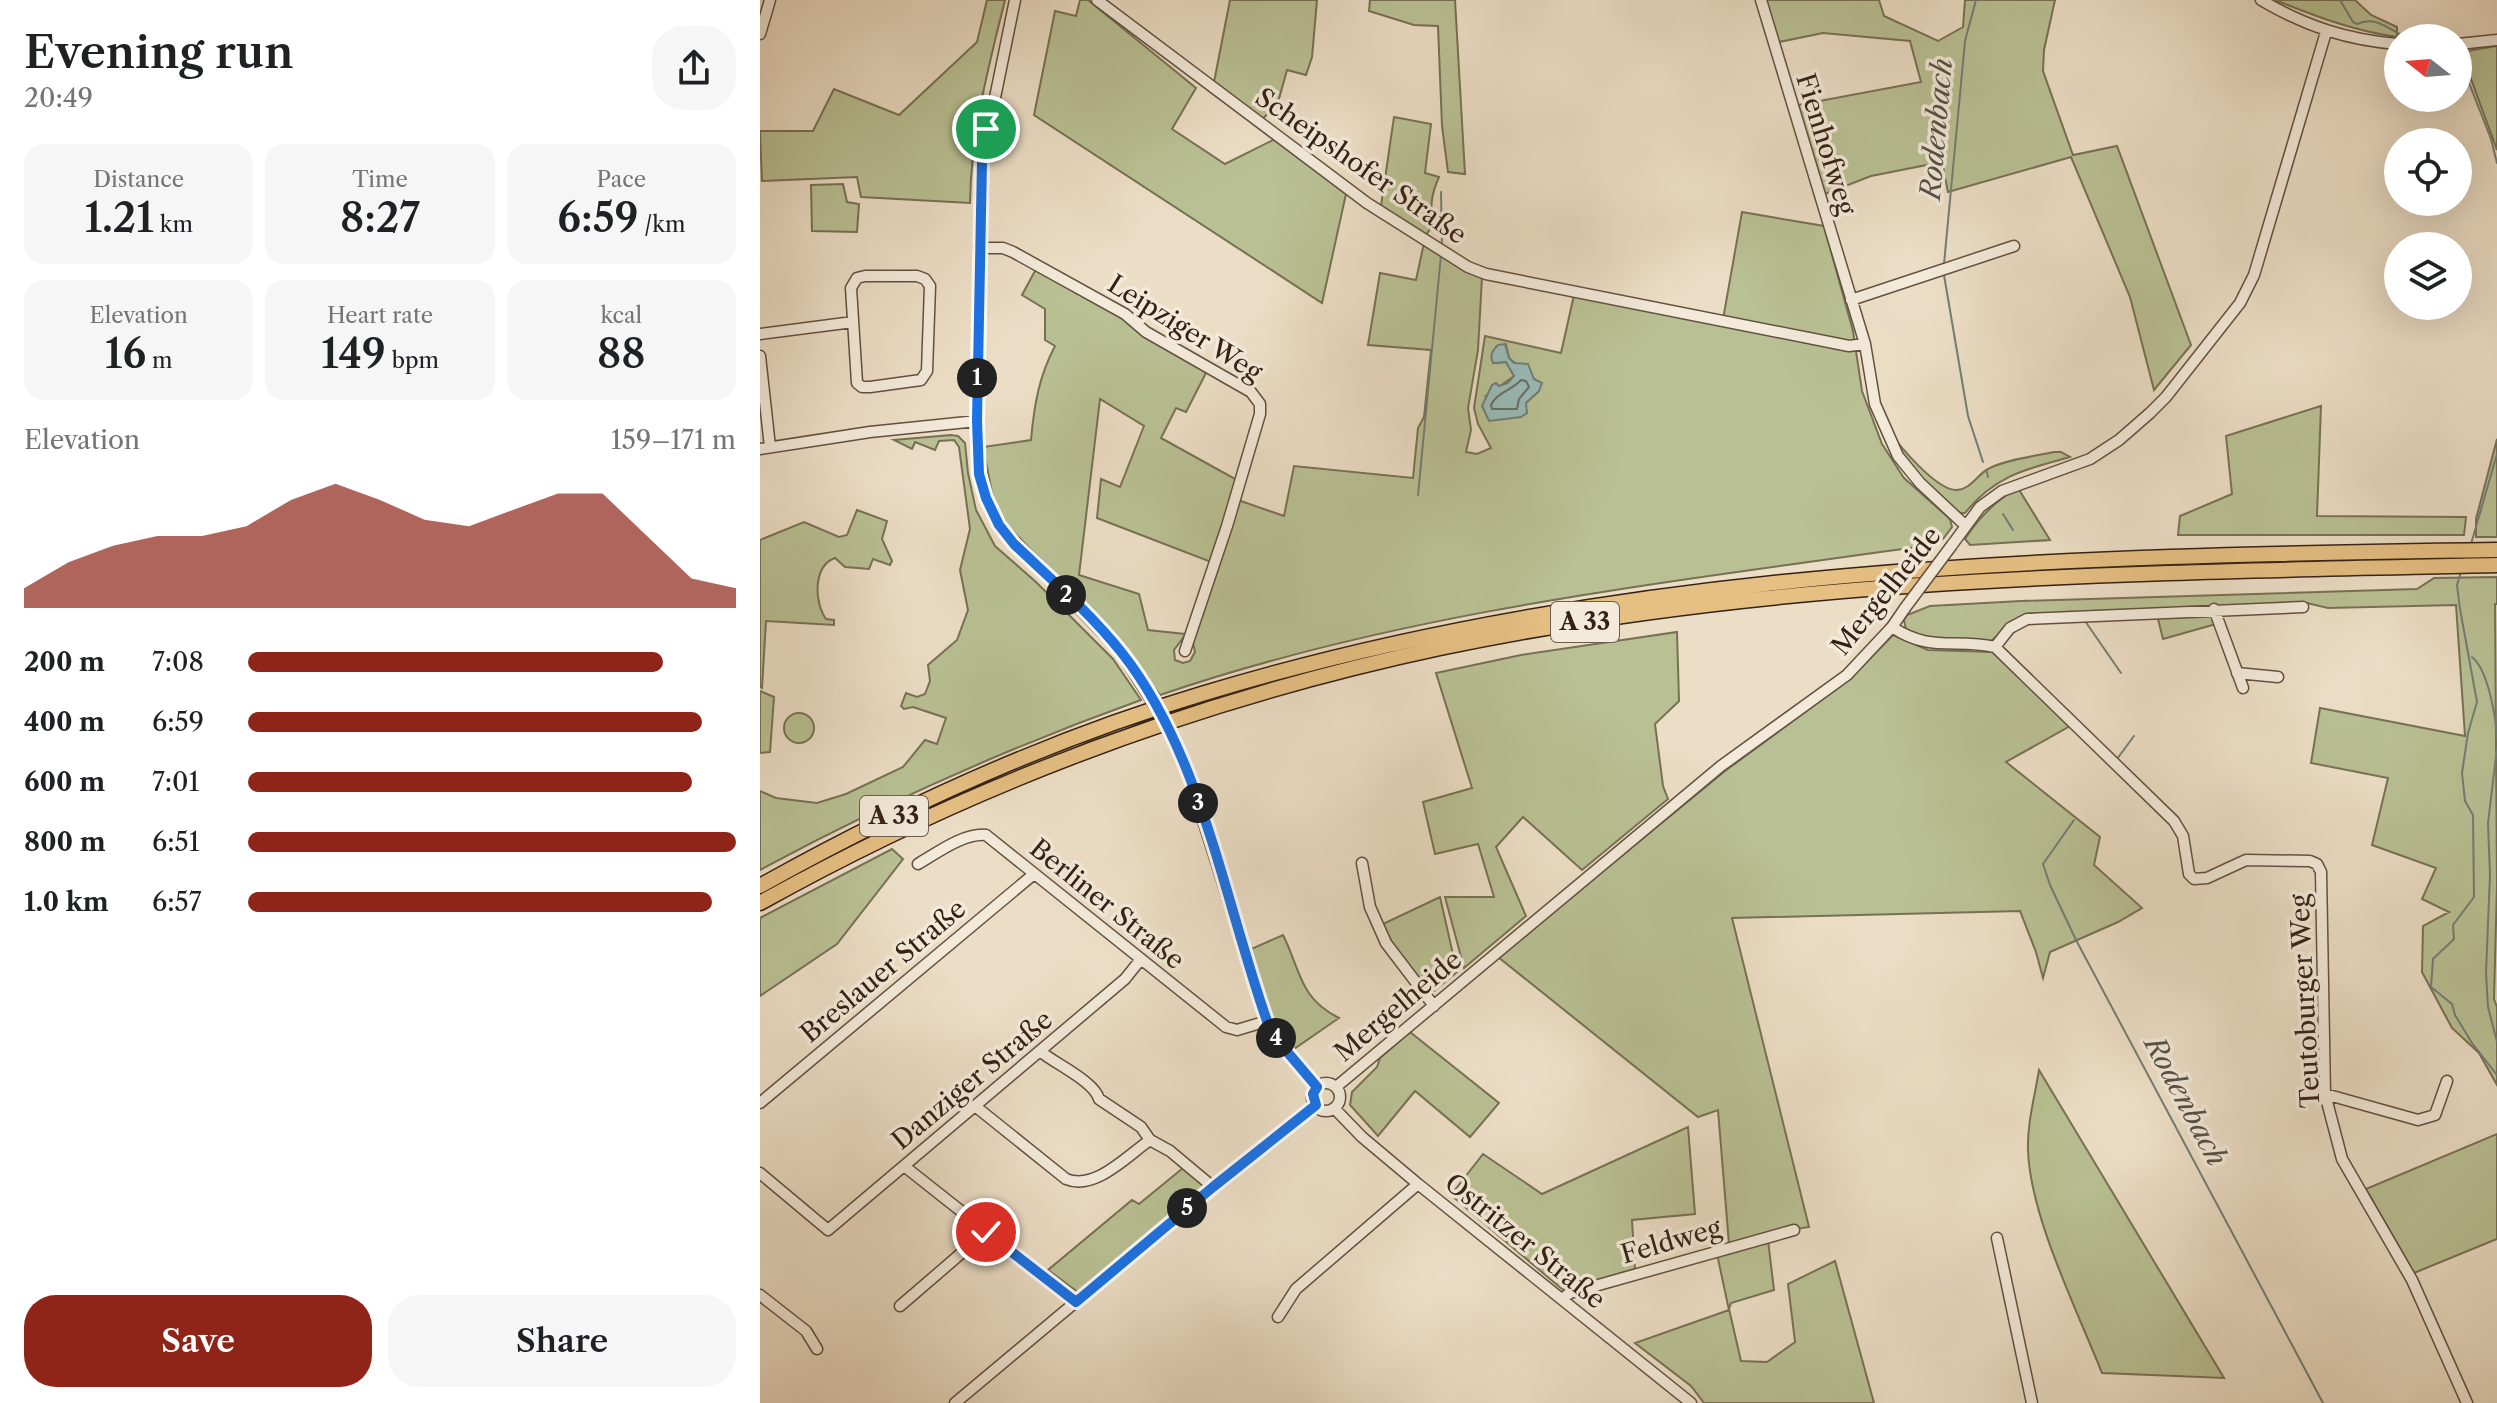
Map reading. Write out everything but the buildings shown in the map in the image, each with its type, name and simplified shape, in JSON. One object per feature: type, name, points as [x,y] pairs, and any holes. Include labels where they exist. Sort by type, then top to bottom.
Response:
[{"type":"highway","name":"A 33","points":[[760,886],[928,799],[1116,722],[1202,693],[1308,663],[1438,633],[1568,609],[1690,592],[1891,571],[2129,558],[2448,550],[2494,557]]},
{"type":"highway","name":"A 33","points":[[760,903],[937,812],[1119,737],[1314,678],[1440,648],[1710,605],[1843,591],[2139,573],[2436,566],[2494,557]]},
{"type":"street","points":[[760,34],[770,0]]},
{"type":"street","points":[[1015,0],[985,140],[979,248],[979,474],[999,525],[1121,652],[1160,714],[1186,767],[1267,1021],[1278,1041],[1317,1087]]},
{"type":"street","name":"Scheipshofer Straße","points":[[1097,0],[1357,196],[1468,267],[1486,274],[1849,346],[1865,344]]},
{"type":"street","name":"Fienhofweg","points":[[1761,0],[1865,344],[1875,404],[1898,456],[1920,483],[1966,526]]},
{"type":"street","points":[[2261,0],[2326,32],[2384,43]]},
{"type":"street","name":"Mergelheide","points":[[1336,1087],[1721,766],[1847,675],[1892,627],[1980,507],[2002,491],[2090,459],[2119,440],[2166,397],[2240,303],[2254,275],[2326,32]]},
{"type":"street","points":[[2472,43],[2497,40]]},
{"type":"street","points":[[1851,300],[2014,246]]},
{"type":"street","name":"Leipziger Weg","points":[[979,248],[1003,248],[1055,275],[1125,314],[1146,332],[1251,392],[1258,399],[1260,414],[1256,428],[1185,651]]},
{"type":"street","points":[[917,276],[925,279],[930,286],[927,371],[924,377],[921,380],[862,387],[857,383],[853,322],[851,288],[857,278],[917,276]]},
{"type":"street","points":[[760,334],[853,322]]},
{"type":"street","points":[[760,356],[765,448],[977,421]]},
{"type":"street","points":[[1892,627],[1923,643],[1980,643],[1995,647],[2010,628],[2027,619],[2303,607]]},
{"type":"street","points":[[2214,609],[2243,688]]},
{"type":"street","name":"Teutoburger Weg","points":[[1995,647],[2174,821],[2183,836],[2189,874],[2194,879],[2207,878],[2246,860],[2310,861],[2317,864],[2321,872],[2325,1094],[2342,1159],[2412,1280],[2467,1403]]},
{"type":"street","points":[[2237,673],[2278,677]]},
{"type":"street","name":"Berliner Straße","points":[[918,864],[949,846],[986,835],[1226,1027],[1237,1030],[1267,1021]]},
{"type":"street","points":[[1362,863],[1370,907],[1386,943],[1434,1006]]},
{"type":"street","name":"Breslauer Straße","points":[[760,1103],[1034,874]]},
{"type":"street","name":"Danziger Straße","points":[[760,1173],[828,1230],[1125,979],[1141,959]]},
{"type":"street","points":[[1040,1051],[1097,1091],[1099,1099],[1141,1127],[1150,1140],[1170,1151],[1213,1187]]},
{"type":"street","points":[[2325,1094],[2418,1120],[2435,1115],[2447,1081]]},
{"type":"street","points":[[1329,1083],[1336,1087],[1340,1098],[1334,1108],[1322,1110],[1316,1105],[1313,1094],[1317,1087],[1329,1083]]},
{"type":"street","points":[[955,1403],[1316,1105]]},
{"type":"street","points":[[975,1106],[1075,1183],[1095,1178],[1150,1140]]},
{"type":"street","name":"Ostritzer Straße","points":[[1334,1108],[1362,1137],[1418,1184],[1691,1403]]},
{"type":"street","points":[[904,1166],[1076,1302]]},
{"type":"street","points":[[1278,1317],[1296,1289],[1418,1184]]},
{"type":"street","name":"Feldweg","points":[[1562,1299],[1570,1293],[1794,1230]]},
{"type":"street","points":[[900,1306],[986,1232]]},
{"type":"street","points":[[1997,1238],[2032,1403]]},
{"type":"street","points":[[760,1295],[806,1331],[817,1349]]},
{"type":"green space","points":[[987,0],[1005,0],[977,126],[970,203],[861,197],[857,177],[762,181],[760,131],[813,131],[834,89],[899,115],[977,42]]},
{"type":"green space","points":[[1080,0],[1088,0],[1196,88],[1172,129],[1225,164],[1275,139],[1346,194],[1322,303],[1034,115],[1055,11],[1076,16]]},
{"type":"green space","points":[[1230,0],[1317,0],[1312,57],[1306,75],[1287,70],[1277,106],[1262,119],[1214,82]]},
{"type":"green space","points":[[1370,0],[1455,0],[1465,174],[1448,172],[1442,126],[1438,26],[1414,25],[1369,11]]},
{"type":"green space","points":[[1766,0],[1879,0],[1884,16],[1938,41],[1963,27],[1965,0],[2055,0],[2044,50],[2043,71],[2073,155],[2117,146],[2191,345],[2154,390],[2130,297],[2071,157],[1948,192],[1942,162],[1871,176],[1825,194],[1798,105],[1921,82],[1910,41],[1823,33],[1779,42]]},
{"type":"green space","points":[[2275,0],[2355,0],[2371,15],[2390,24],[2384,24],[2384,35],[2320,17]]},
{"type":"green space","points":[[2497,46],[2497,150],[2472,82],[2472,50]]},
{"type":"green space","points":[[1394,117],[1431,124],[1425,173],[1439,177],[1432,201],[1433,225],[1426,235],[1381,206]]},
{"type":"green space","points":[[843,184],[847,202],[859,204],[857,232],[812,231],[811,185]]},
{"type":"green space","points":[[1742,212],[1824,226],[1853,331],[1862,391],[1882,444],[1904,478],[1950,519],[1952,527],[1943,539],[1930,545],[1638,586],[1445,620],[1254,666],[1160,695],[1100,618],[1009,528],[994,503],[983,447],[1031,440],[1038,392],[1055,346],[1045,340],[1045,309],[1022,295],[1036,269],[1123,316],[1207,371],[1186,412],[1176,408],[1161,438],[1237,480],[1211,562],[1097,518],[1101,479],[1120,487],[1144,426],[1100,399],[1079,575],[1139,594],[1148,630],[1186,634],[1174,650],[1175,660],[1183,663],[1190,661],[1195,652],[1192,638],[1238,500],[1284,516],[1294,466],[1413,478],[1431,350],[1368,345],[1380,273],[1416,280],[1424,243],[1482,277],[1478,350],[1468,408],[1471,430],[1466,452],[1477,454],[1491,448],[1478,424],[1474,408],[1485,336],[1561,353],[1574,295],[1722,325]],"holes":[[[1506,345],[1509,358],[1534,379],[1539,391],[1526,403],[1486,396],[1514,376],[1506,362],[1494,363]]]},
{"type":"green space","points":[[2321,406],[2317,516],[2466,517],[2464,535],[2178,535],[2180,516],[2232,494],[2226,436]]},
{"type":"green space","points":[[1889,430],[1929,476],[1957,490],[2002,463],[2054,452],[2070,457],[2013,475],[1988,490],[1965,513],[1957,513],[1910,465]]},
{"type":"green space","points":[[958,436],[965,443],[976,510],[995,546],[1113,659],[1141,700],[947,778],[760,870],[760,791],[776,798],[817,803],[846,794],[903,767],[925,740],[937,744],[946,718],[901,706],[906,693],[917,697],[925,694],[930,681],[928,665],[957,640],[968,610],[960,570],[970,529],[959,447],[954,440],[939,441],[935,450],[915,442],[912,449],[894,440]]},
{"type":"green space","points":[[2497,439],[2497,537],[2476,537],[2476,519]]},
{"type":"green space","points":[[2018,488],[2050,540],[1970,545],[1965,539],[1976,524],[1995,504]]},
{"type":"green space","points":[[857,510],[887,521],[882,539],[892,561],[890,565],[873,559],[869,569],[845,567],[835,558],[828,562],[819,576],[818,594],[822,612],[826,619],[834,620],[834,625],[766,621],[760,687],[760,540],[804,522],[839,537],[847,535]]},
{"type":"green space","points":[[2497,577],[2494,999],[2497,1007],[2497,1085],[2479,1053],[2452,1028],[2422,972],[2423,926],[2449,912],[2422,899],[2436,868],[2372,845],[2388,778],[2311,763],[2320,708],[2465,736],[2456,605],[2328,608],[2307,603],[2032,614],[2015,620],[1991,641],[1933,641],[1906,630],[1904,620],[1907,615],[1930,606],[2417,589],[2434,578]]},
{"type":"green space","points":[[2212,614],[2216,624],[2163,639],[2157,615]]},
{"type":"green space","points":[[1677,632],[1679,701],[1655,724],[1663,786],[1668,799],[1582,870],[1523,817],[1496,847],[1526,916],[1464,968],[1445,897],[1494,897],[1478,844],[1435,854],[1423,802],[1472,788],[1436,673],[1521,655]]},
{"type":"green space","points":[[1893,635],[1928,650],[1993,652],[2070,726],[2006,762],[2100,837],[2094,865],[2142,908],[2050,952],[2043,978],[2020,911],[1732,918],[1809,1227],[1729,1244],[1718,1110],[1698,1117],[1498,957],[1725,771],[1850,679]]},
{"type":"green space","points":[[760,691],[774,697],[770,752],[760,753]]},
{"type":"green space","points":[[799,713],[810,717],[814,728],[810,739],[799,743],[788,739],[784,728],[788,717]]},
{"type":"green space","points":[[892,849],[903,859],[837,944],[760,996],[760,918]]},
{"type":"green space","points":[[1440,897],[1457,972],[1434,991],[1429,991],[1399,957],[1383,924]]},
{"type":"green space","points":[[1283,935],[1308,992],[1316,1002],[1339,1018],[1291,1051],[1268,1010],[1249,950]]},
{"type":"green space","points":[[1410,1032],[1499,1103],[1470,1137],[1415,1091],[1378,1136],[1350,1105],[1352,1092],[1377,1067],[1380,1058]]},
{"type":"green space","points":[[2039,1070],[2224,1378],[2102,1373],[2056,1263],[2031,1176],[2029,1130]]},
{"type":"green space","points":[[1688,1127],[1695,1214],[1632,1220],[1635,1269],[1563,1290],[1451,1195],[1483,1154],[1542,1194]]},
{"type":"green space","points":[[2497,1134],[2497,1239],[2414,1273],[2366,1189]]},
{"type":"green space","points":[[1183,1168],[1205,1185],[1079,1293],[1048,1270],[1132,1200],[1139,1204]]},
{"type":"green space","points":[[1768,1240],[1774,1290],[1731,1303],[1729,1309],[1741,1361],[1767,1362],[1795,1342],[1788,1284],[1835,1261],[1874,1403],[1704,1403],[1691,1386],[1635,1343],[1729,1310],[1717,1254]]},
{"type":"water","points":[[1505,344],[1509,358],[1514,363],[1528,364],[1534,379],[1542,383],[1539,391],[1526,403],[1527,413],[1521,417],[1489,421],[1482,406],[1492,385],[1508,383],[1514,376],[1506,362],[1493,363],[1492,360],[1498,345]]},
{"type":"waterway","name":"Rodenbach","points":[[1944,264],[1965,41],[1976,0]]},
{"type":"waterway","points":[[2340,0],[2353,22],[2371,21],[2384,26]]},
{"type":"waterway","points":[[2472,91],[2497,163]]},
{"type":"waterway","points":[[1441,192],[1442,246]]},
{"type":"waterway","points":[[1418,495],[1441,255]]},
{"type":"waterway","name":"Rodenbach","points":[[1944,275],[1968,416],[1983,462]]},
{"type":"waterway","points":[[2471,544],[2497,454]]},
{"type":"waterway","name":"Rodenbach","points":[[1987,472],[1988,477]]},
{"type":"waterway","name":"Rodenbach","points":[[2003,514],[2013,530]]},
{"type":"waterway","points":[[2461,572],[2457,585],[2477,702],[2462,773],[2465,801],[2473,815],[2474,897],[2453,925],[2454,939],[2433,959],[2431,987],[2452,1004],[2472,1043],[2497,1075]]},
{"type":"waterway","name":"Rodenbach","points":[[2085,621],[2121,673]]},
{"type":"waterway","points":[[2472,657],[2486,682],[2497,735]]},
{"type":"waterway","name":"Rodenbach","points":[[2117,759],[2134,736]]},
{"type":"waterway","points":[[2497,748],[2488,823],[2490,875],[2486,973],[2488,1007],[2497,1042]]},
{"type":"waterway","name":"Rodenbach","points":[[2074,820],[2043,864],[2050,885],[2076,940],[2323,1403]]},
{"type":"route","points":[[986,129],[979,248],[977,421],[979,474],[986,498],[999,525],[1014,544],[1121,652],[1173,737],[1186,767],[1267,1021],[1278,1041],[1317,1087],[1313,1094],[1316,1105],[1076,1302],[986,1232]]}]
